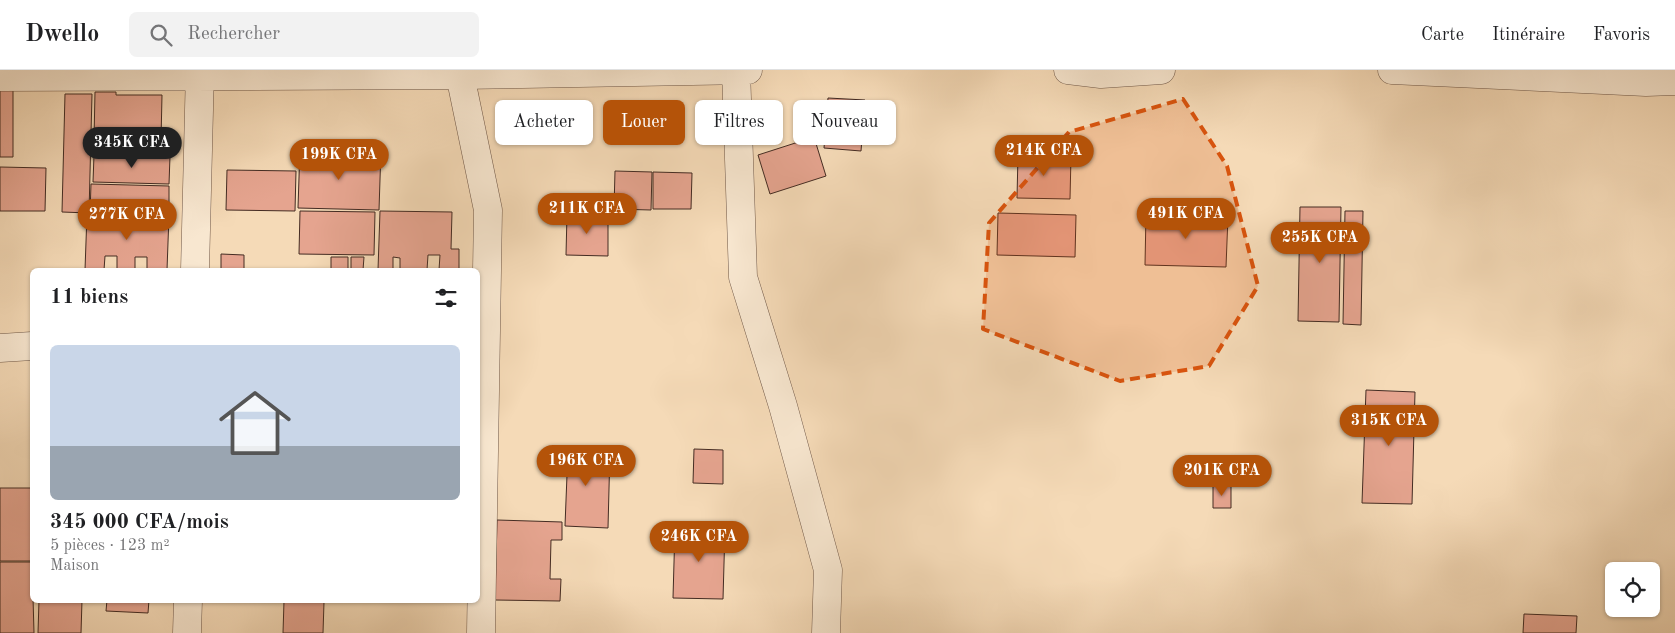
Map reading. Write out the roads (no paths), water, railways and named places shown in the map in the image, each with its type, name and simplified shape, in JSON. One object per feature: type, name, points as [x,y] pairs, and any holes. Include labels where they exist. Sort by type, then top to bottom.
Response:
[{"type":"street","points":[[0,77],[200,73],[460,75],[740,70],[743,278],[782,406],[828,570],[826,633]]},
{"type":"street","points":[[1068,70],[1101,74],[1160,70]]},
{"type":"street","points":[[1392,70],[1646,82],[1675,81]]},
{"type":"street","points":[[195,268],[200,73]]},
{"type":"street","points":[[460,75],[488,210],[482,340],[481,633]]},
{"type":"street","points":[[0,348],[30,346]]},
{"type":"street","points":[[187,633],[188,603]]}]
